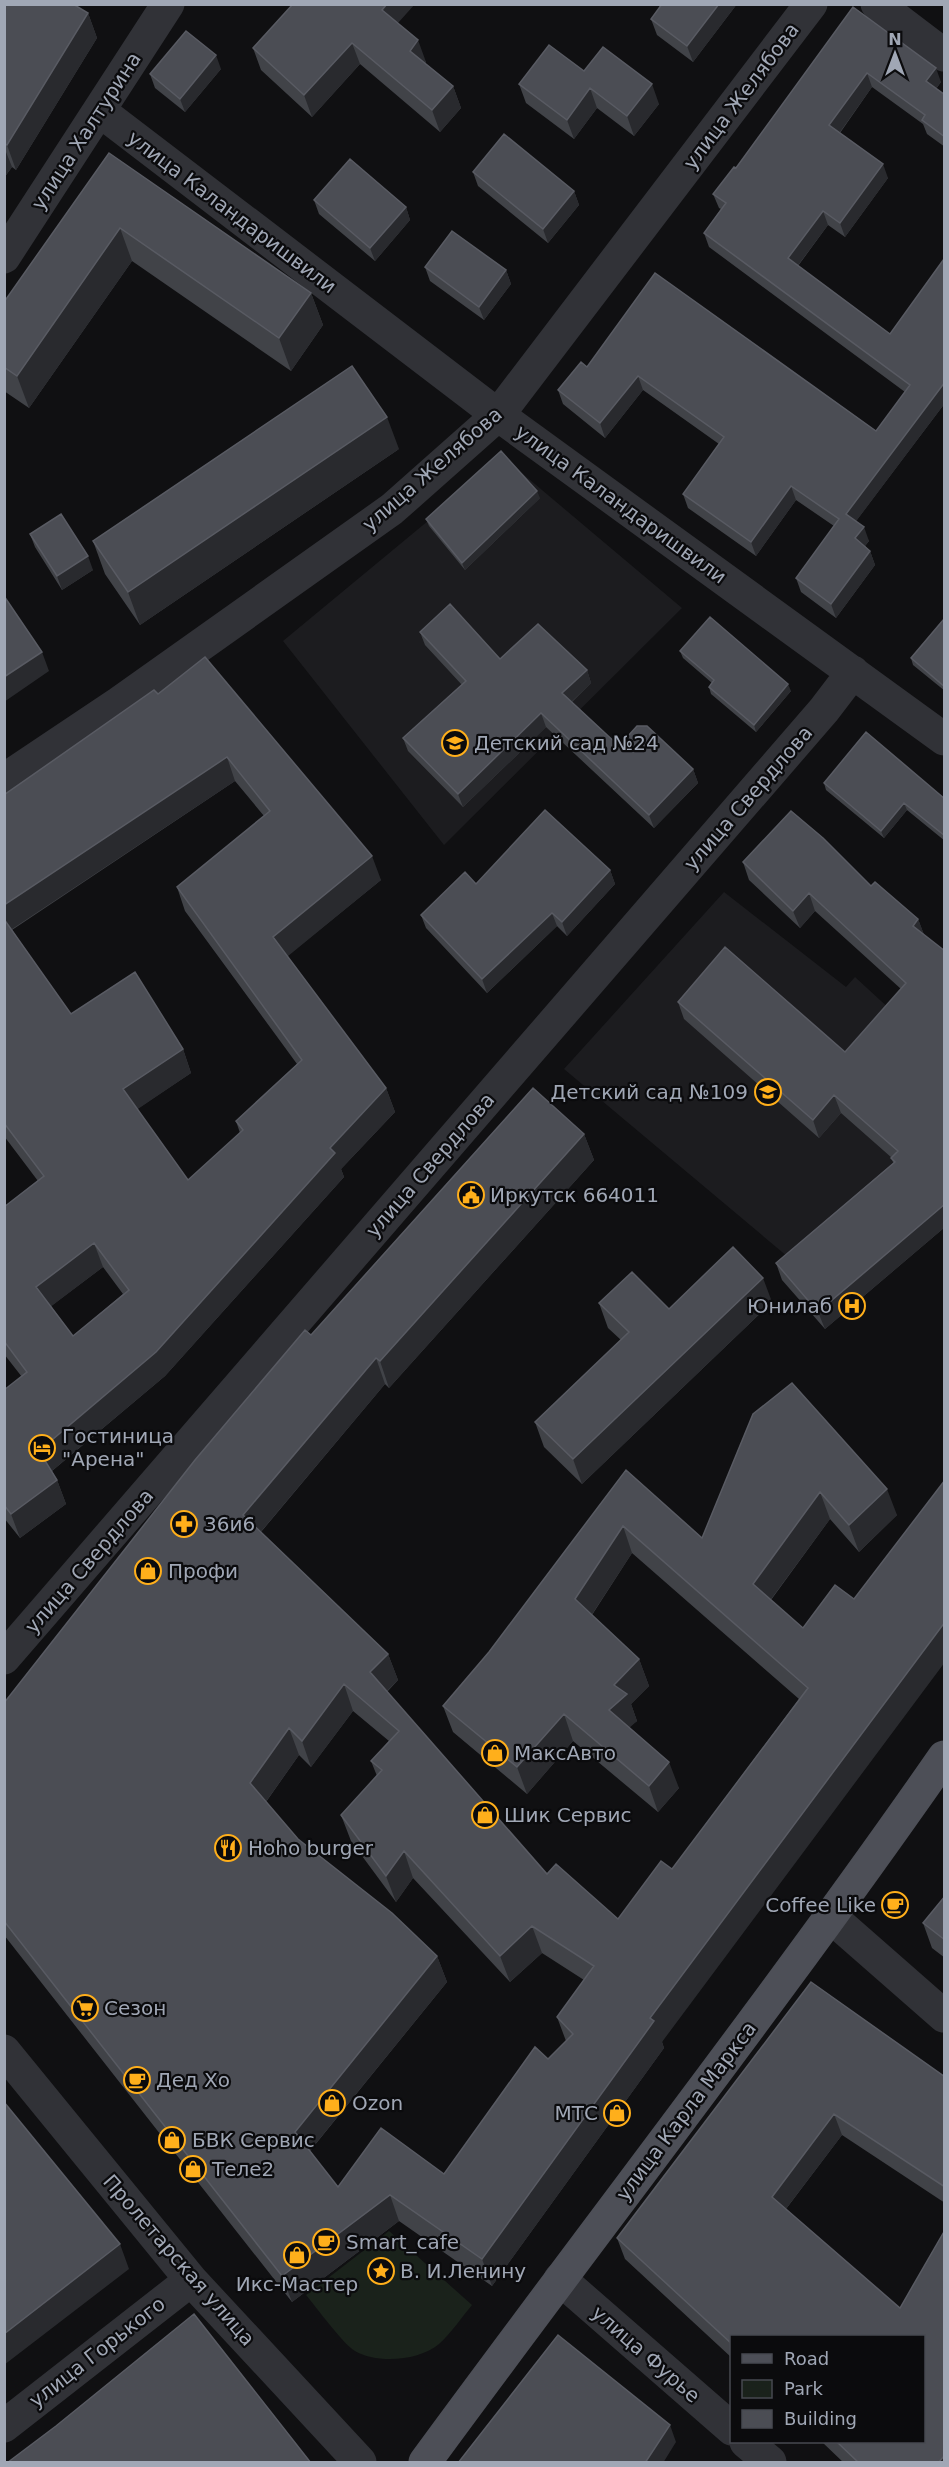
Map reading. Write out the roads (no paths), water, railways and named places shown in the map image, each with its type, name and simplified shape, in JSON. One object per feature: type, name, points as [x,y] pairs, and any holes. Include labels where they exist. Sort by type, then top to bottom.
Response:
[{"type":"main road","name":"улица Карла Маркса","points":[[425,2463],[831,1917],[945,1757]]},
{"type":"street","name":"улица Халтурина","points":[[4,257],[168,4]]},
{"type":"street","name":"улица Желябова","points":[[4,780],[119,703],[392,509],[498,415],[811,4]]},
{"type":"street","points":[[877,4],[945,55]]},
{"type":"street","name":"улица Каландаришвили","points":[[100,111],[498,415],[945,739]]},
{"type":"street","name":"улица Свердлова","points":[[4,1658],[824,710],[853,672]]},
{"type":"street","points":[[831,1917],[945,2016]]},
{"type":"street","name":"Пролетарская улица","points":[[4,2051],[191,2280],[360,2463]]},
{"type":"street","name":"улица Фурье","points":[[560,2279],[730,2427]]},
{"type":"street","name":"улица Горького","points":[[4,2426],[191,2280]]},
{"type":"street","points":[[747,2443],[770,2463]]},
{"type":"place","name":"Детский сад №24","points":[[455,743]]},
{"type":"place","name":"Детский сад №109","points":[[768,1092]]},
{"type":"place","name":"Иркутск 664011","points":[[471,1195]]},
{"type":"place","name":"Юнилаб","points":[[852,1306]]},
{"type":"place","name":"Гостиница \"Арена\"","points":[[42,1448]]},
{"type":"place","name":"36и6","points":[[184,1524]]},
{"type":"place","name":"Профи","points":[[148,1571]]},
{"type":"place","name":"МаксАвто","points":[[495,1753]]},
{"type":"place","name":"Шик Сервис","points":[[485,1815]]},
{"type":"place","name":"Hoho burger","points":[[228,1848]]},
{"type":"place","name":"Coffee Like","points":[[895,1905]]},
{"type":"place","name":"Сезон","points":[[85,2008]]},
{"type":"place","name":"Дед Хо","points":[[137,2080]]},
{"type":"place","name":"Ozon","points":[[332,2103]]},
{"type":"place","name":"МТС","points":[[617,2113]]},
{"type":"place","name":"БВК Сервис","points":[[172,2140]]},
{"type":"place","name":"Теле2","points":[[193,2169]]},
{"type":"place","name":"Smart_cafe","points":[[326,2242]]},
{"type":"place","name":"Икс-Мастер","points":[[297,2255]]},
{"type":"place","name":"В. И.Ленину","points":[[381,2271]]}]
